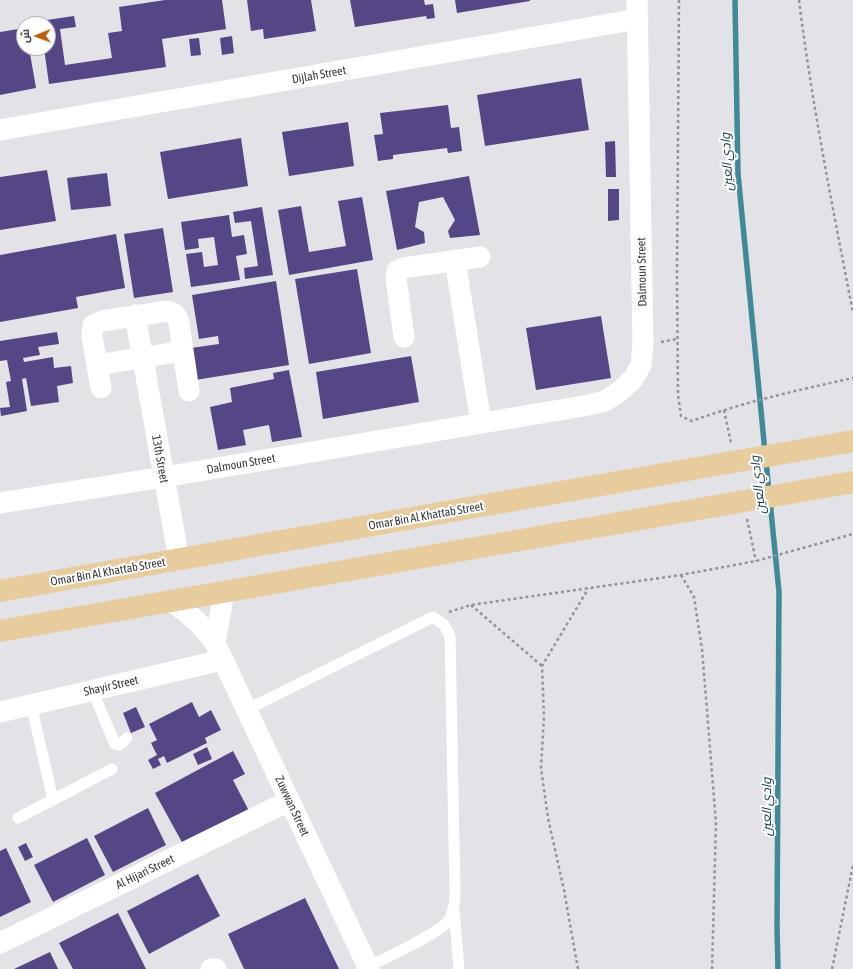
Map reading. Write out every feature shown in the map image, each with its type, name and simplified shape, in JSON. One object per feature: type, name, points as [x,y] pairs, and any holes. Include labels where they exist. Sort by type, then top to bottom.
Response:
[{"type":"main road","name":"Omar Bin Al Khattab Street","points":[[0,591],[675,471],[853,441]]},
{"type":"main road","points":[[0,631],[853,482]]},
{"type":"street","name":"Dijlah Street","points":[[0,130],[638,9]]},
{"type":"street","name":"Dalmoun Street","points":[[0,503],[164,477],[588,405],[605,401],[620,391],[633,379],[641,365],[643,344],[638,9]]},
{"type":"street","points":[[404,337],[396,278],[397,271],[403,268],[480,256]]},
{"type":"street","points":[[455,260],[481,423]]},
{"type":"street","points":[[101,388],[92,336],[93,325],[102,321],[161,312],[174,313],[178,317],[189,391]]},
{"type":"street","name":"13th Street","points":[[135,315],[179,560]]},
{"type":"street","points":[[97,365],[183,351]]},
{"type":"street","points":[[218,651],[224,592]]},
{"type":"street","name":"Zuwwan Street","points":[[172,602],[189,613],[203,626],[218,651],[369,968]]},
{"type":"street","name":"Shayir Street","points":[[0,712],[92,690],[218,651]]},
{"type":"street","name":"Al Hijari Street","points":[[0,943],[289,801]]},
{"type":"street","points":[[211,969],[216,969]]},
{"type":"lane","points":[[246,710],[433,616],[444,625],[450,636],[455,885],[454,910],[459,969]]},
{"type":"lane","points":[[92,690],[115,744],[121,744],[127,738]]},
{"type":"lane","points":[[31,704],[53,800]]},
{"type":"lane","points":[[18,818],[112,769]]},
{"type":"lane","points":[[369,968],[438,931],[448,922],[454,910]]},
{"type":"path","points":[[679,0],[677,285],[678,394],[681,416],[692,421],[724,410],[793,391],[853,378]]},
{"type":"path","points":[[800,0],[805,42],[829,187],[853,313]]},
{"type":"path","points":[[433,616],[471,605],[681,575],[756,561],[853,534]]},
{"type":"path","points":[[681,575],[694,597],[702,648],[716,823],[712,969]]},
{"type":"path","points":[[578,969],[564,890],[548,818],[542,768],[544,717],[542,666],[588,588]]},
{"type":"path","points":[[471,605],[542,666]]},
{"type":"path","points":[[832,969],[853,865]]},
{"type":"building","points":[[165,0],[222,0],[226,29],[162,39],[166,67],[49,84],[45,56],[56,56],[56,19],[74,16],[76,27],[60,29],[65,65],[112,58],[108,33],[122,31],[119,7]]},
{"type":"building","points":[[247,0],[311,0],[316,31],[264,39],[263,29],[251,31]]},
{"type":"building","points":[[350,0],[424,0],[425,5],[433,4],[435,18],[427,19],[426,16],[355,27]]},
{"type":"building","points":[[455,0],[530,0],[530,1],[457,13]]},
{"type":"building","points":[[16,29],[16,56],[30,56],[36,88],[0,95],[0,32]]},
{"type":"building","points":[[232,36],[234,53],[222,55],[220,38]]},
{"type":"building","points":[[199,38],[201,55],[191,56],[189,39]]},
{"type":"building","points":[[581,78],[589,130],[485,146],[477,95]]},
{"type":"building","points":[[448,105],[451,128],[459,127],[462,151],[448,153],[447,148],[393,155],[393,159],[378,161],[374,135],[383,134],[380,113]]},
{"type":"building","points":[[348,122],[354,166],[289,176],[282,132]]},
{"type":"building","points":[[241,138],[248,186],[168,199],[160,152]]},
{"type":"building","points":[[615,141],[616,177],[606,177],[605,142]]},
{"type":"building","points":[[47,170],[56,221],[0,230],[0,177]]},
{"type":"building","points":[[107,173],[111,206],[71,210],[67,178]]},
{"type":"building","points":[[469,176],[480,235],[450,238],[448,231],[455,220],[443,197],[419,202],[415,227],[424,232],[425,243],[397,250],[386,191]]},
{"type":"building","points":[[608,189],[619,189],[619,220],[608,221]]},
{"type":"building","points":[[362,197],[373,260],[289,275],[278,210],[301,206],[309,252],[346,246],[338,201]]},
{"type":"building","points":[[262,207],[273,275],[245,279],[244,268],[258,266],[251,221],[235,223],[233,212]]},
{"type":"building","points":[[229,215],[232,237],[244,235],[247,254],[236,256],[240,280],[191,287],[186,254],[202,252],[204,267],[218,265],[214,237],[198,239],[199,248],[185,250],[181,222]]},
{"type":"building","points":[[163,228],[173,292],[134,298],[124,234]]},
{"type":"building","points":[[116,234],[125,288],[76,297],[78,308],[0,322],[0,255]]},
{"type":"building","points":[[357,269],[371,353],[309,364],[295,279]]},
{"type":"building","points":[[276,281],[289,365],[189,381],[184,349],[219,344],[218,336],[199,339],[192,295]]},
{"type":"building","points":[[601,316],[611,378],[536,390],[526,328]]},
{"type":"building","points":[[57,332],[59,344],[38,347],[40,355],[23,358],[24,362],[53,357],[54,368],[71,366],[73,383],[57,386],[59,402],[31,406],[26,378],[22,379],[27,411],[1,416],[0,408],[10,407],[6,382],[11,381],[7,360],[0,361],[0,341]]},
{"type":"building","points":[[411,356],[419,402],[323,419],[316,372]]},
{"type":"building","points":[[289,370],[302,437],[272,442],[269,425],[243,430],[246,445],[218,450],[210,407],[232,402],[230,388],[274,379],[273,373]]},
{"type":"building","points":[[192,702],[199,717],[211,710],[221,730],[205,738],[207,743],[167,763],[164,756],[158,759],[161,765],[153,769],[148,760],[157,755],[151,743],[157,740],[149,724]]},
{"type":"building","points":[[136,707],[145,727],[131,733],[123,713]]},
{"type":"building","points":[[207,747],[212,759],[198,765],[193,754]]},
{"type":"building","points":[[233,751],[245,774],[233,780],[249,811],[184,846],[155,793]]},
{"type":"building","points":[[148,808],[166,845],[113,872],[94,836]]},
{"type":"building","points":[[87,838],[105,875],[53,902],[34,865]]},
{"type":"building","points":[[26,843],[33,857],[25,861],[18,847]]},
{"type":"building","points":[[6,848],[31,902],[0,917],[0,851]]},
{"type":"building","points":[[198,874],[220,916],[149,954],[127,911]]},
{"type":"building","points":[[305,898],[339,969],[244,969],[228,934]]},
{"type":"building","points":[[118,913],[146,969],[73,969],[59,943]]},
{"type":"building","points":[[50,952],[58,969],[14,969]]},
{"type":"waterway","name":"وادي العين","points":[[735,0],[738,174],[765,452]]},
{"type":"waterway","name":"وادي العين","points":[[766,461],[769,492]]},
{"type":"waterway","name":"وادي العين","points":[[770,501],[779,592],[778,969]]}]
